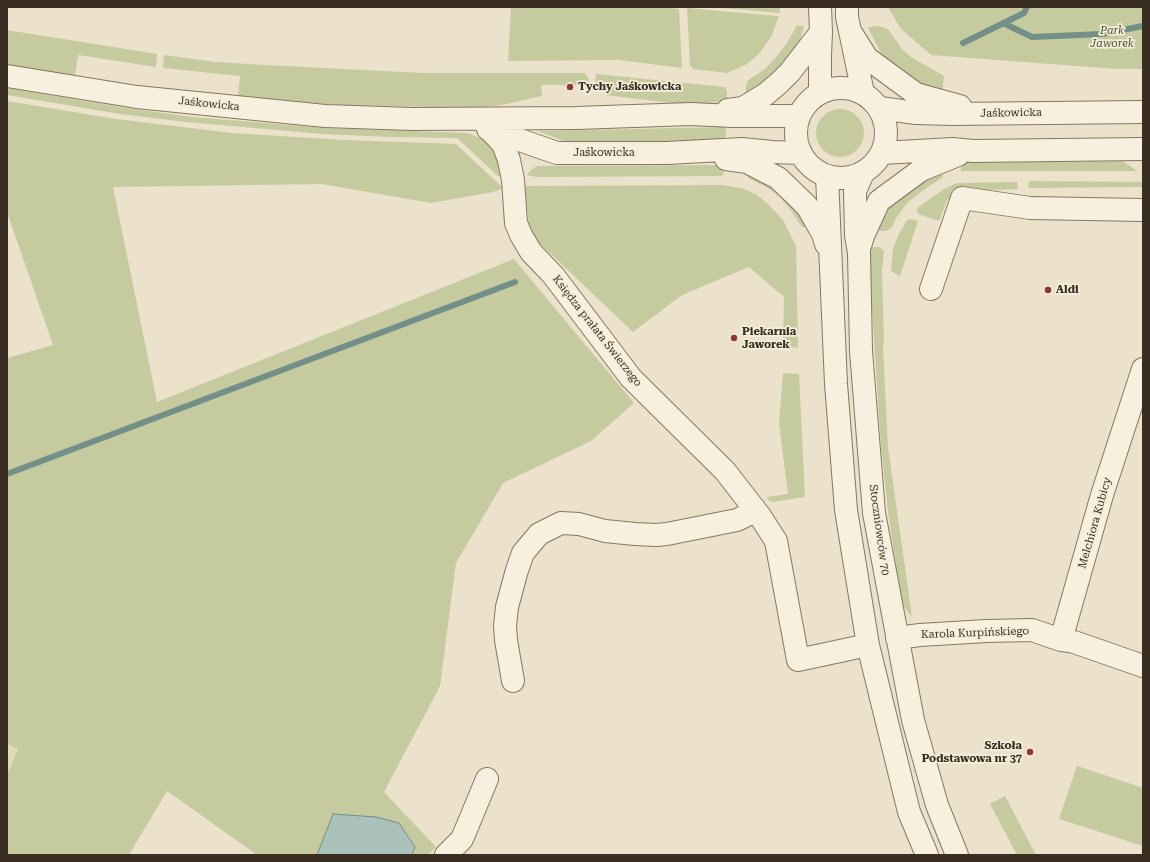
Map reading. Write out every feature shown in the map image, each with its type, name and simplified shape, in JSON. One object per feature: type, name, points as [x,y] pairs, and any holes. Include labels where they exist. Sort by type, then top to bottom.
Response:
[{"type":"street","points":[[820,7],[820,92]]},
{"type":"street","points":[[847,7],[847,17],[863,93]]},
{"type":"street","points":[[850,31],[867,58],[916,94],[986,113]]},
{"type":"street","points":[[691,114],[743,108],[766,94],[790,72],[821,32]]},
{"type":"street","name":"Jaśkowicka","points":[[7,76],[136,97],[325,116],[412,119],[576,118],[691,114],[733,116],[799,116]]},
{"type":"street","points":[[835,88],[849,88],[863,93],[873,100],[880,108],[886,123],[886,138],[882,153],[874,164],[863,173],[852,177],[839,178],[827,176],[816,171],[807,163],[800,153],[796,141],[796,129],[799,116],[804,106],[811,98],[820,92],[835,88]]},
{"type":"street","name":"Jaśkowicka","points":[[880,108],[916,113],[1143,112]]},
{"type":"street","name":"Jaśkowicka","points":[[412,119],[489,129],[558,152],[666,153],[742,149],[800,153]]},
{"type":"street","name":"Księdza prałata Świerzego","points":[[489,129],[503,144],[510,160],[516,223],[531,252],[553,275],[631,378],[725,471],[754,508],[776,541],[798,660],[868,645]]},
{"type":"street","points":[[882,153],[952,149],[973,152],[1143,149]]},
{"type":"street","points":[[859,253],[863,236],[879,201],[921,170],[952,157],[973,152]]},
{"type":"street","points":[[666,153],[747,162],[778,178],[807,206],[823,234],[830,253]]},
{"type":"street","name":"Stoczniowców 70","points":[[863,173],[855,191],[856,235],[859,253],[861,351],[874,513],[913,720],[937,805],[956,855]]},
{"type":"street","points":[[827,176],[836,384],[846,510],[868,645],[909,812],[927,855]]},
{"type":"street","points":[[931,289],[962,198],[1030,208],[1143,210]]},
{"type":"street","name":"Melchiora Kubicy","points":[[1061,640],[1102,495],[1137,409],[1143,369]]},
{"type":"street","points":[[513,681],[506,640],[505,626],[507,607],[516,570],[523,553],[539,534],[561,523],[579,524],[606,531],[634,534],[668,534],[737,520],[749,514],[754,508]]},
{"type":"street","name":"Karola Kurpińskiego","points":[[897,638],[986,631],[1032,630],[1061,640],[1074,642],[1143,666]]},
{"type":"street","points":[[446,855],[462,839],[487,779]]},
{"type":"shaded area","points":[[7,744],[18,749],[7,775]]},
{"type":"green space","points":[[511,7],[660,7],[679,9],[682,68],[619,60],[508,61]]},
{"type":"green space","points":[[710,7],[780,7],[780,13],[779,13]]},
{"type":"green space","name":"Park Jaworek","points":[[888,7],[1143,7],[1143,69],[1117,69],[931,55],[901,29]]},
{"type":"green space","points":[[687,8],[779,16],[771,37],[758,55],[747,64],[727,73],[693,69],[690,65]]},
{"type":"green space","points":[[797,25],[804,26],[800,41],[794,53],[777,73],[745,96],[747,81],[765,69],[776,57],[787,43]]},
{"type":"green space","points":[[874,26],[888,29],[902,49],[911,57],[944,76],[942,99],[884,59],[868,28]]},
{"type":"green space","points":[[7,30],[157,54],[156,67],[78,55],[75,76],[7,65]]},
{"type":"green space","points":[[164,55],[215,62],[423,73],[585,73],[589,79],[587,85],[541,85],[542,96],[502,105],[476,108],[341,105],[238,98],[240,76],[163,68]]},
{"type":"green space","points":[[596,74],[725,87],[727,90],[727,102],[680,104],[605,95],[605,86],[595,84]]},
{"type":"green space","points":[[7,88],[126,108],[193,117],[325,128],[468,133],[482,139],[490,147],[498,159],[503,176],[498,176],[457,138],[322,134],[186,122],[120,114],[7,95]]},
{"type":"green space","points":[[7,101],[116,119],[232,133],[344,140],[456,144],[503,188],[493,192],[431,203],[322,184],[113,187],[157,402],[514,259],[634,403],[591,441],[503,483],[456,563],[440,686],[384,792],[436,847],[428,855],[257,855],[167,791],[129,855],[7,855],[7,775],[18,749],[7,744],[7,358],[53,345],[7,212]]},
{"type":"green space","points":[[835,109],[845,109],[857,116],[864,128],[864,138],[857,150],[845,157],[835,157],[827,153],[820,146],[816,138],[816,128],[820,120],[827,113]]},
{"type":"green space","points":[[726,127],[725,142],[566,142],[538,131]]},
{"type":"green space","points":[[1123,161],[1137,171],[961,171],[961,163]]},
{"type":"green space","points":[[724,165],[724,174],[721,176],[537,177],[527,175],[537,166]]},
{"type":"green space","points":[[941,167],[943,177],[907,203],[896,218],[892,227],[887,231],[879,231],[877,226],[884,211]]},
{"type":"green space","points":[[746,172],[762,178],[794,206],[807,227],[802,227],[779,196],[750,179],[745,174]]},
{"type":"green space","points":[[1029,181],[1143,182],[1143,187],[1028,188]]},
{"type":"green space","points":[[1017,182],[1018,189],[962,191],[956,193],[947,200],[939,221],[918,214],[917,208],[944,189],[957,183]]},
{"type":"green space","points":[[723,185],[744,189],[757,195],[768,204],[783,220],[796,246],[798,348],[783,346],[784,297],[749,267],[682,295],[633,332],[534,238],[529,228],[525,186]]},
{"type":"green space","points":[[911,219],[918,221],[900,276],[891,271],[893,249],[907,220]]},
{"type":"green space","points":[[868,247],[879,247],[884,251],[882,271],[883,347],[888,447],[912,617],[904,607],[899,585],[888,512],[881,446]]},
{"type":"green space","points":[[783,373],[799,374],[805,497],[771,502],[766,497],[788,494],[779,423]]},
{"type":"green space","points":[[1077,766],[1143,788],[1143,846],[1059,819]]},
{"type":"green space","points":[[1005,796],[1036,855],[1017,855],[990,804]]},
{"type":"water","points":[[333,814],[376,817],[399,823],[415,847],[412,855],[317,855]]},
{"type":"waterway","points":[[963,43],[1024,13],[1027,7]]},
{"type":"waterway","points":[[1003,23],[1032,37],[1102,34],[1143,26]]},
{"type":"waterway","points":[[7,474],[515,282]]},
{"type":"place","name":"Tychy Jaśkowicka","points":[[570,87]]},
{"type":"place","name":"Aldi","points":[[1048,290]]},
{"type":"place","name":"Piekarnia Jaworek","points":[[734,338]]},
{"type":"place","name":"Szkoła Podstawowa nr 37","points":[[1030,752]]}]
